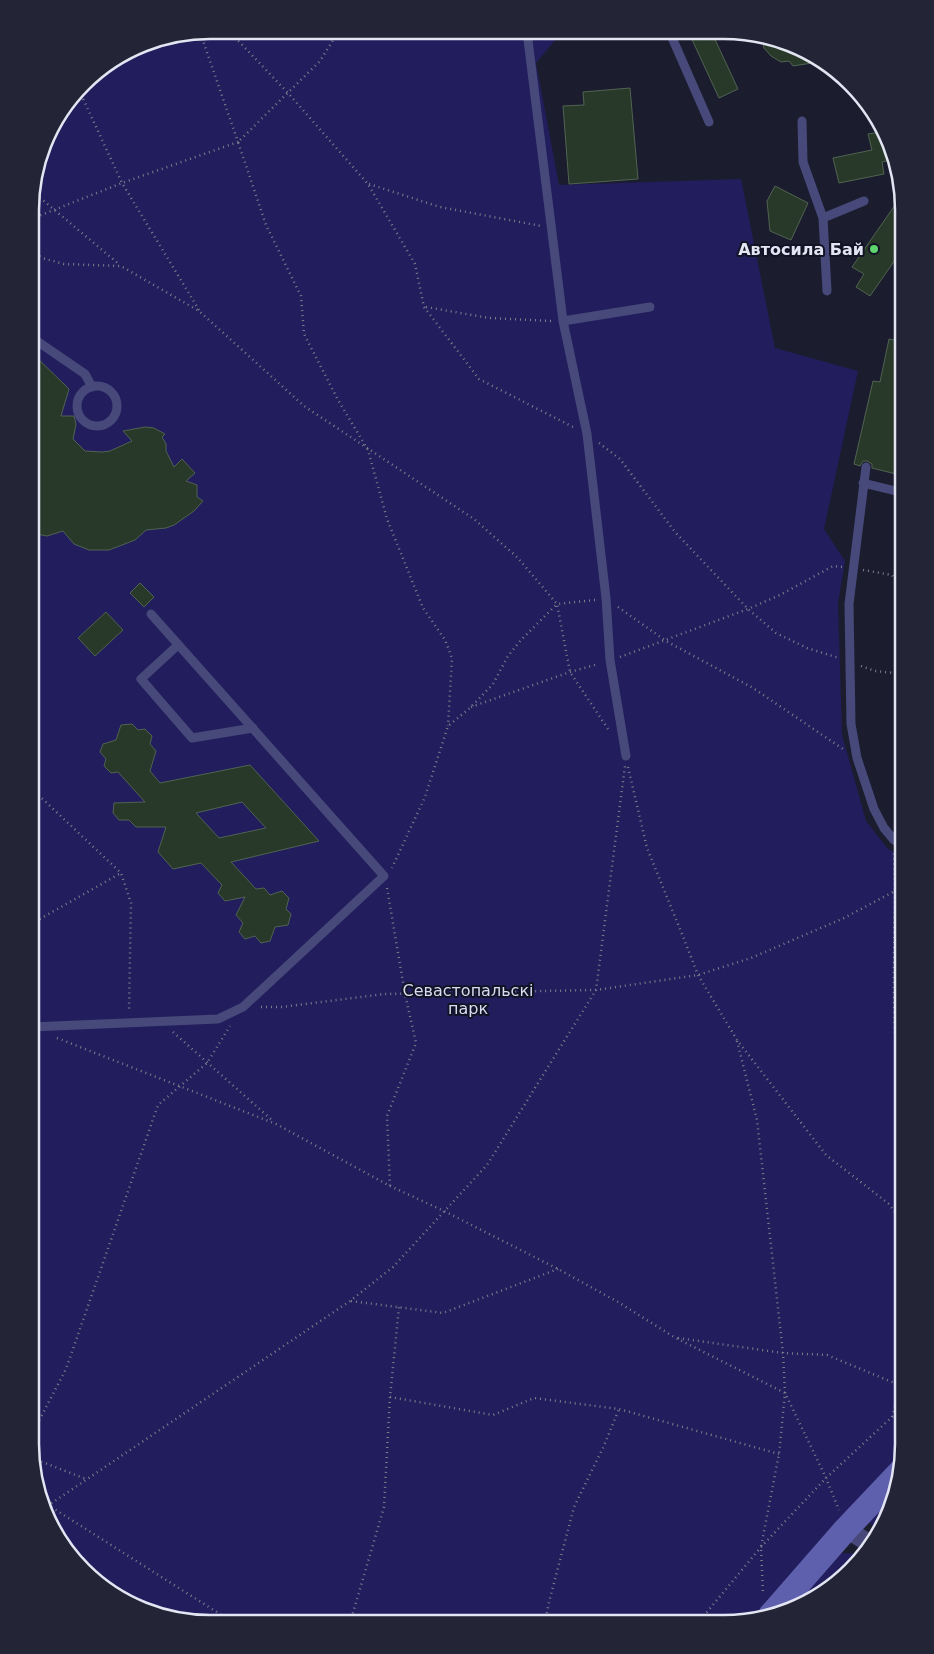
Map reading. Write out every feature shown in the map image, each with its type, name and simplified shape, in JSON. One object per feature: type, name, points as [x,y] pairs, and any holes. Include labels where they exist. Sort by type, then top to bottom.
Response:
[{"type":"street","points":[[767,1608],[891,1482]]},
{"type":"street","points":[[846,1529],[865,1541]]},
{"type":"lane","points":[[528,39],[563,321],[587,434],[606,598],[610,660],[626,756]]},
{"type":"lane","points":[[673,39],[709,122]]},
{"type":"lane","points":[[802,121],[803,162],[823,218],[827,291]]},
{"type":"lane","points":[[823,218],[864,201]]},
{"type":"lane","points":[[563,321],[650,307]]},
{"type":"lane","points":[[39,342],[85,374],[92,387]]},
{"type":"lane","points":[[92,387],[105,388],[110,391],[116,401],[115,413],[108,423],[102,425],[88,424],[83,420],[77,407],[81,394],[92,387]]},
{"type":"lane","points":[[866,467],[849,604],[851,724],[857,758],[874,810],[884,828],[894,840]]},
{"type":"lane","points":[[863,483],[895,491]]},
{"type":"lane","points":[[39,1027],[218,1019],[242,1007],[384,876],[151,614]]},
{"type":"lane","points":[[178,645],[141,679],[192,738],[253,728]]},
{"type":"path","points":[[202,39],[266,225],[300,296],[304,334],[338,400],[368,450],[387,519],[412,582],[423,608],[445,640],[452,658],[448,726],[426,798],[391,870],[384,876],[405,994],[416,1043],[387,1116],[390,1186]]},
{"type":"path","points":[[237,39],[288,93],[368,184],[414,264],[424,307],[479,379],[587,434],[620,459],[675,532],[748,610],[776,634],[807,648],[875,671],[895,673]]},
{"type":"path","points":[[39,217],[122,183],[238,142],[320,62],[333,39]]},
{"type":"path","points":[[82,96],[122,183],[199,311]]},
{"type":"path","points":[[368,184],[440,207],[552,228]]},
{"type":"path","points":[[40,197],[121,266],[199,311],[304,406],[474,519],[518,558],[557,604],[570,672],[626,756],[647,848],[698,975],[737,1040],[826,1155],[889,1204],[895,1212]]},
{"type":"path","points":[[39,256],[64,264],[121,266]]},
{"type":"path","points":[[424,307],[489,318],[563,321]]},
{"type":"path","points":[[748,610],[833,566],[892,575],[895,579]]},
{"type":"path","points":[[448,726],[470,708],[493,684],[508,656],[521,640],[557,604],[606,598],[666,641],[753,688],[857,758]]},
{"type":"path","points":[[50,1504],[350,1301],[393,1268],[487,1165],[596,990],[626,756]]},
{"type":"path","points":[[39,796],[121,873],[131,903],[129,1023]]},
{"type":"path","points":[[894,840],[895,1045]]},
{"type":"path","points":[[39,919],[121,873]]},
{"type":"path","points":[[39,1421],[66,1369],[158,1105],[207,1063],[242,1007],[282,1007],[384,994],[596,990],[698,975],[751,958],[844,918],[895,891]]},
{"type":"path","points":[[162,1021],[276,1124]]},
{"type":"path","points":[[57,1038],[276,1124],[390,1186],[444,1210],[558,1269],[618,1302],[674,1337],[785,1393],[826,1478],[846,1529]]},
{"type":"path","points":[[737,1040],[757,1120],[784,1353],[785,1393],[779,1454],[761,1547],[767,1608]]},
{"type":"path","points":[[350,1301],[443,1312],[558,1269]]},
{"type":"path","points":[[352,1615],[384,1507],[390,1397],[399,1307]]},
{"type":"path","points":[[674,1337],[784,1353],[826,1355],[895,1384]]},
{"type":"path","points":[[390,1397],[493,1414],[534,1398],[619,1408],[779,1454]]},
{"type":"path","points":[[547,1615],[574,1507],[603,1448],[619,1408]]},
{"type":"path","points":[[892,1417],[895,1408]]},
{"type":"path","points":[[704,1615],[761,1547],[826,1478],[895,1416]]},
{"type":"path","points":[[40,1461],[86,1479]]},
{"type":"path","points":[[51,1507],[223,1615]]},
{"type":"green space","name":"Севастопальскі парк","points":[[199,39],[556,39],[536,63],[559,185],[741,179],[775,348],[858,371],[824,529],[845,561],[838,603],[842,735],[866,821],[887,848],[895,853],[895,1455],[893,1468],[798,1570],[764,1610],[746,1614],[188,1614],[144,1602],[106,1580],[74,1548],[56,1520],[42,1477],[39,1455],[40,188],[52,144],[68,115],[81,97],[97,81],[134,56],[177,42]]},
{"type":"green space","points":[[885,1502],[874,1527],[868,1521]]},
{"type":"green space","points":[[842,1553],[855,1554],[828,1580],[800,1598]]},
{"type":"building","points":[[692,39],[715,39],[738,89],[719,98]]},
{"type":"building","points":[[763,44],[779,48],[800,56],[811,63],[793,66],[789,61],[781,62],[771,56],[764,48]]},
{"type":"building","points":[[630,88],[638,179],[569,184],[563,106],[584,105],[583,92]]},
{"type":"building","points":[[868,134],[878,134],[888,161],[882,162],[884,174],[839,183],[833,158],[872,150]]},
{"type":"building","points":[[775,186],[808,203],[791,240],[770,231],[767,201]]},
{"type":"building","points":[[895,205],[895,260],[870,296],[856,287],[864,274],[852,267]]},
{"type":"building","points":[[889,339],[895,340],[895,474],[872,468],[872,464],[867,461],[863,461],[860,466],[854,464],[873,381],[880,382]]},
{"type":"building","points":[[39,360],[69,389],[61,416],[74,416],[76,424],[73,439],[85,451],[110,451],[132,441],[123,431],[145,427],[154,428],[165,434],[162,437],[174,467],[182,459],[195,473],[186,481],[197,485],[197,497],[203,501],[194,511],[174,525],[166,528],[146,530],[135,540],[109,550],[89,550],[74,544],[63,531],[47,536],[39,534]]},
{"type":"building","points":[[140,583],[154,597],[144,607],[130,593]]},
{"type":"building","points":[[106,612],[123,630],[95,656],[78,638]]},
{"type":"building","points":[[132,724],[138,730],[145,729],[152,736],[150,744],[156,751],[150,771],[160,783],[250,765],[319,841],[231,862],[256,889],[264,888],[270,895],[282,891],[289,898],[286,909],[291,914],[288,925],[275,927],[270,941],[261,943],[255,936],[245,939],[239,932],[243,923],[236,915],[245,897],[225,901],[218,893],[222,885],[201,863],[173,869],[158,852],[166,827],[136,827],[129,820],[119,820],[113,813],[114,803],[145,802],[118,772],[111,773],[104,766],[106,759],[100,752],[103,744],[116,740],[121,725]],"holes":[[[242,802],[266,828],[219,838],[196,813]]]},
{"type":"place","name":"Автосила Бай","points":[[874,249]]}]
